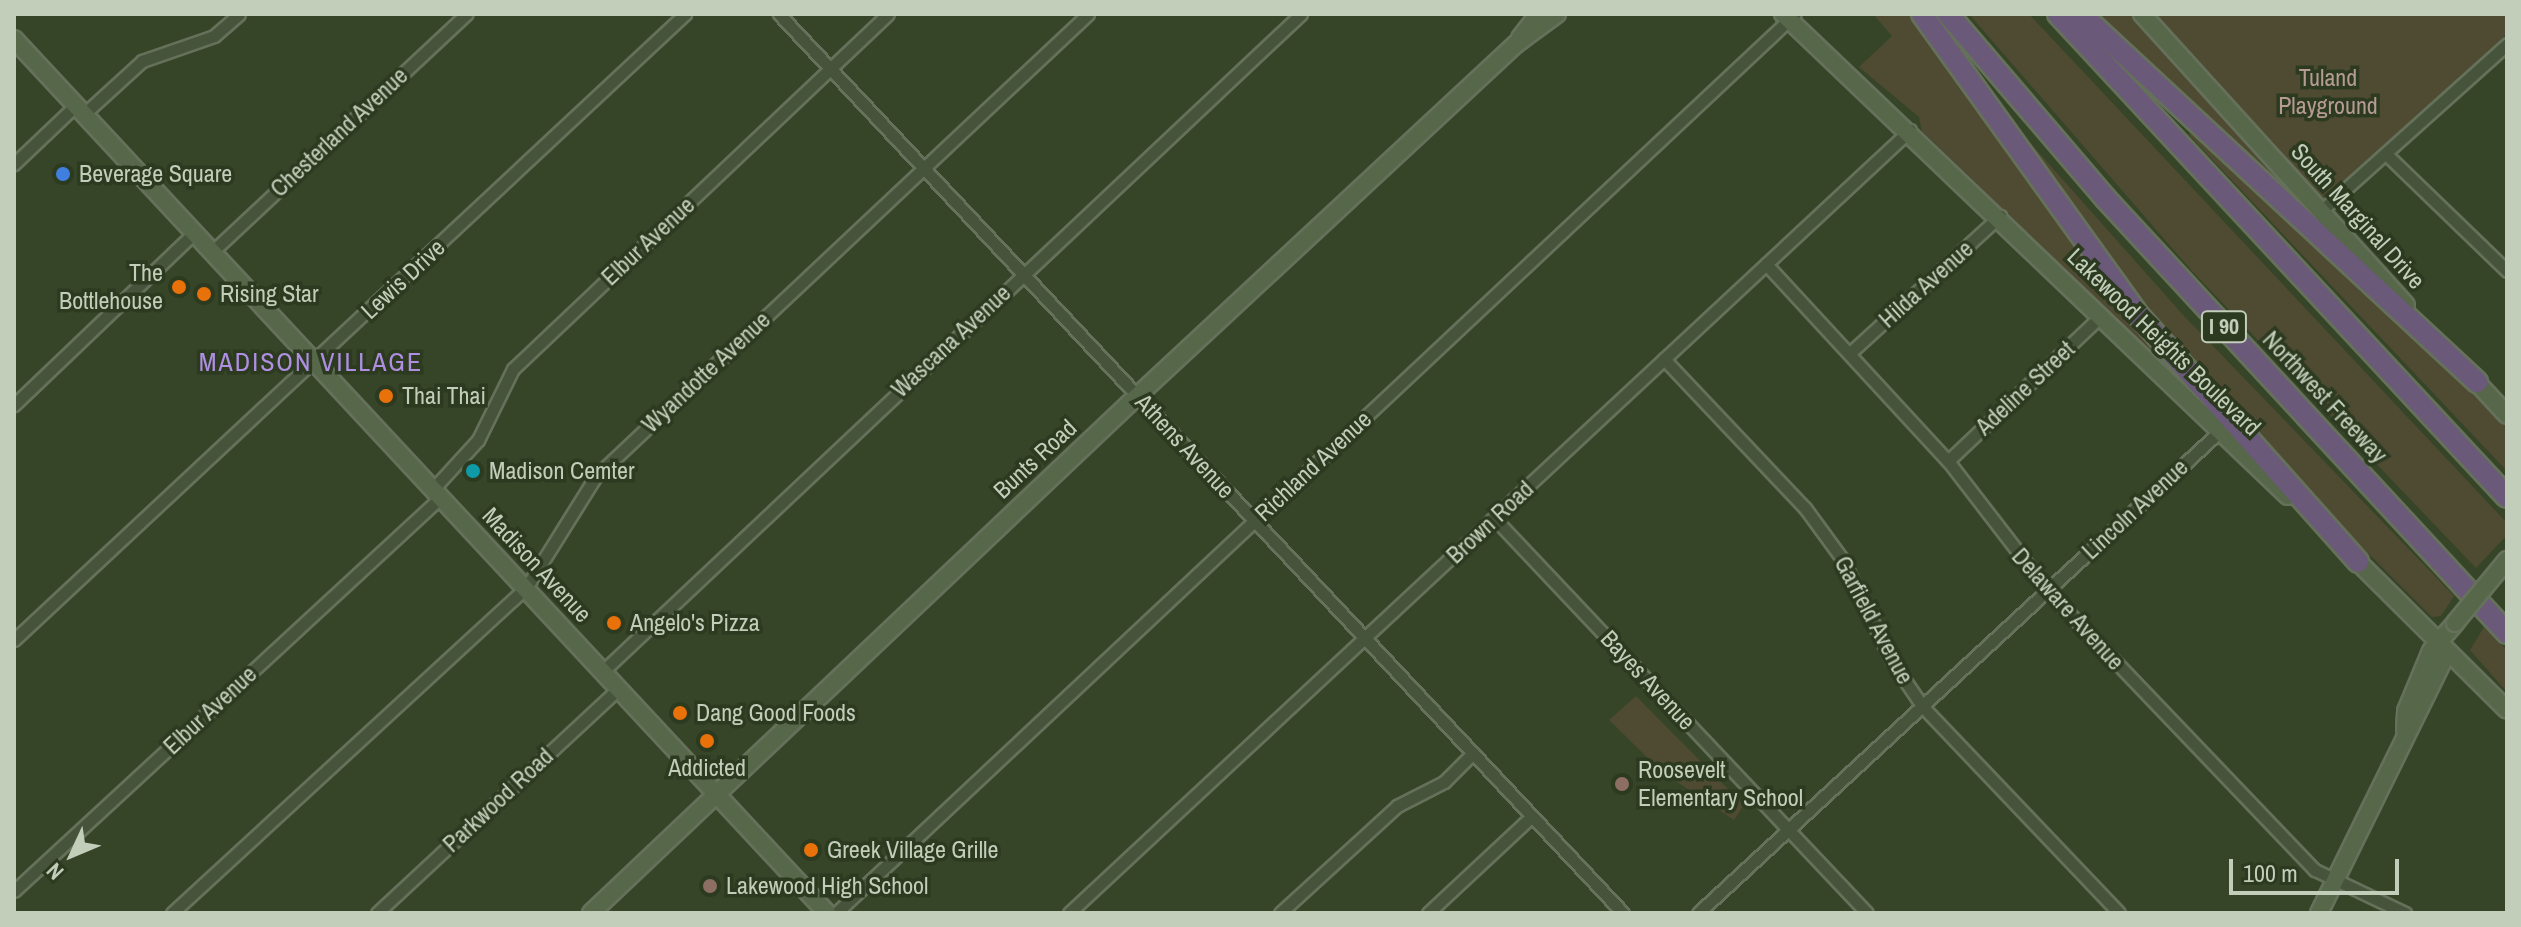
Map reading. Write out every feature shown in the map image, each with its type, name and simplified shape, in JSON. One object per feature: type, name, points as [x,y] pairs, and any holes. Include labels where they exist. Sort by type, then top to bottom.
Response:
[{"type":"highway","points":[[1922,14],[2140,317],[2358,562]]},
{"type":"highway","name":"Northwest Freeway","points":[[1948,14],[2106,199],[2507,633]]},
{"type":"highway","points":[[2058,14],[2507,497]]},
{"type":"highway","points":[[2081,14],[2477,382]]},
{"type":"main road","name":"Bunts Road","points":[[1516,44],[1539,14]]},
{"type":"main road","name":"Bunts Road","points":[[591,913],[1516,44],[1557,14]]},
{"type":"main road","name":"South Marginal Drive","points":[[2142,14],[2507,415]]},
{"type":"main road","name":"Lakewood Heights Boulevard","points":[[1789,16],[2441,642],[2507,710]]},
{"type":"main road","name":"Madison Avenue","points":[[14,39],[316,360],[827,913]]},
{"type":"main road","points":[[2319,913],[2405,731],[2444,659],[2441,642],[2507,560]]},
{"type":"street","points":[[14,164],[142,61],[214,36],[239,14]]},
{"type":"street","name":"Chesterland Avenue","points":[[213,251],[466,14]]},
{"type":"street","name":"Lewis Drive","points":[[14,640],[685,14]]},
{"type":"street","name":"Athens Avenue","points":[[779,14],[1623,913]]},
{"type":"street","name":"Elbur Avenue","points":[[14,891],[438,492],[478,440],[513,369],[888,14]]},
{"type":"street","name":"Wyandotte Avenue","points":[[172,913],[526,588],[596,476],[1088,14]]},
{"type":"street","name":"Wascana Avenue","points":[[603,671],[1301,14]]},
{"type":"street","name":"Richland Avenue","points":[[836,913],[1789,16]]},
{"type":"street","points":[[2321,211],[2387,155],[2507,44]]},
{"type":"street","name":"Brown Road","points":[[1069,913],[1910,130]]},
{"type":"street","points":[[2387,155],[2507,271]]},
{"type":"street","name":"Hilda Avenue","points":[[1851,352],[2000,216]]},
{"type":"street","points":[[14,405],[195,232]]},
{"type":"street","name":"Delaware Avenue","points":[[1766,264],[1851,352],[1948,461],[2048,591],[2315,870],[2405,913]]},
{"type":"street","name":"Adeline Street","points":[[1948,461],[2102,315]]},
{"type":"street","name":"Garfield Avenue","points":[[1664,359],[1813,518],[1843,560],[1891,660],[1923,707],[2119,913]]},
{"type":"street","name":"Lincoln Avenue","points":[[1698,913],[2220,431]]},
{"type":"street","name":"Bayes Avenue","points":[[1494,518],[1867,913]]},
{"type":"street","name":"Parkwood Road","points":[[377,913],[619,688]]},
{"type":"street","points":[[1280,913],[1397,806],[1444,782],[1473,753]]},
{"type":"street","points":[[1428,913],[1532,816]]},
{"type":"green space","points":[[1873,14],[1911,14],[2188,381],[2184,384],[1922,131],[1919,117],[1859,67],[1892,36]]},
{"type":"green space","points":[[1969,14],[2029,14],[2507,523],[2507,535],[2476,568],[2192,271]]},
{"type":"green space","points":[[2094,14],[2132,14],[2344,245]]},
{"type":"green space","name":"Tuland Playground","points":[[2161,14],[2507,14],[2507,34],[2325,198],[2314,193],[2155,19]]},
{"type":"green space","points":[[2007,117],[2184,316],[2454,596],[2441,616],[2432,617],[2323,508],[2168,339]]},
{"type":"green space","points":[[2193,130],[2438,355],[2507,428],[2507,471],[2189,135]]},
{"type":"green space","points":[[2484,627],[2507,650],[2507,692],[2470,650]]},
{"type":"green space","points":[[1636,696],[1744,805],[1734,820],[1662,772],[1609,720]]},
{"type":"place","name":"Beverage Square","points":[[63,174]]},
{"type":"place","name":"The Bottlehouse","points":[[179,287]]},
{"type":"place","name":"Rising Star","points":[[204,294]]},
{"type":"place","name":"Thai Thai","points":[[386,396]]},
{"type":"place","name":"Madison Cemter","points":[[473,471]]},
{"type":"place","name":"Angelo's Pizza","points":[[614,623]]},
{"type":"place","name":"Dang Good Foods","points":[[680,713]]},
{"type":"place","name":"Addicted","points":[[707,741]]},
{"type":"place","name":"Roosevelt Elementary School","points":[[1622,784]]},
{"type":"place","name":"Greek Village Grille","points":[[811,850]]},
{"type":"place","name":"Lakewood High School","points":[[710,886]]},
{"type":"district","name":"MADISON VILLAGE","points":[[311,362]]}]
